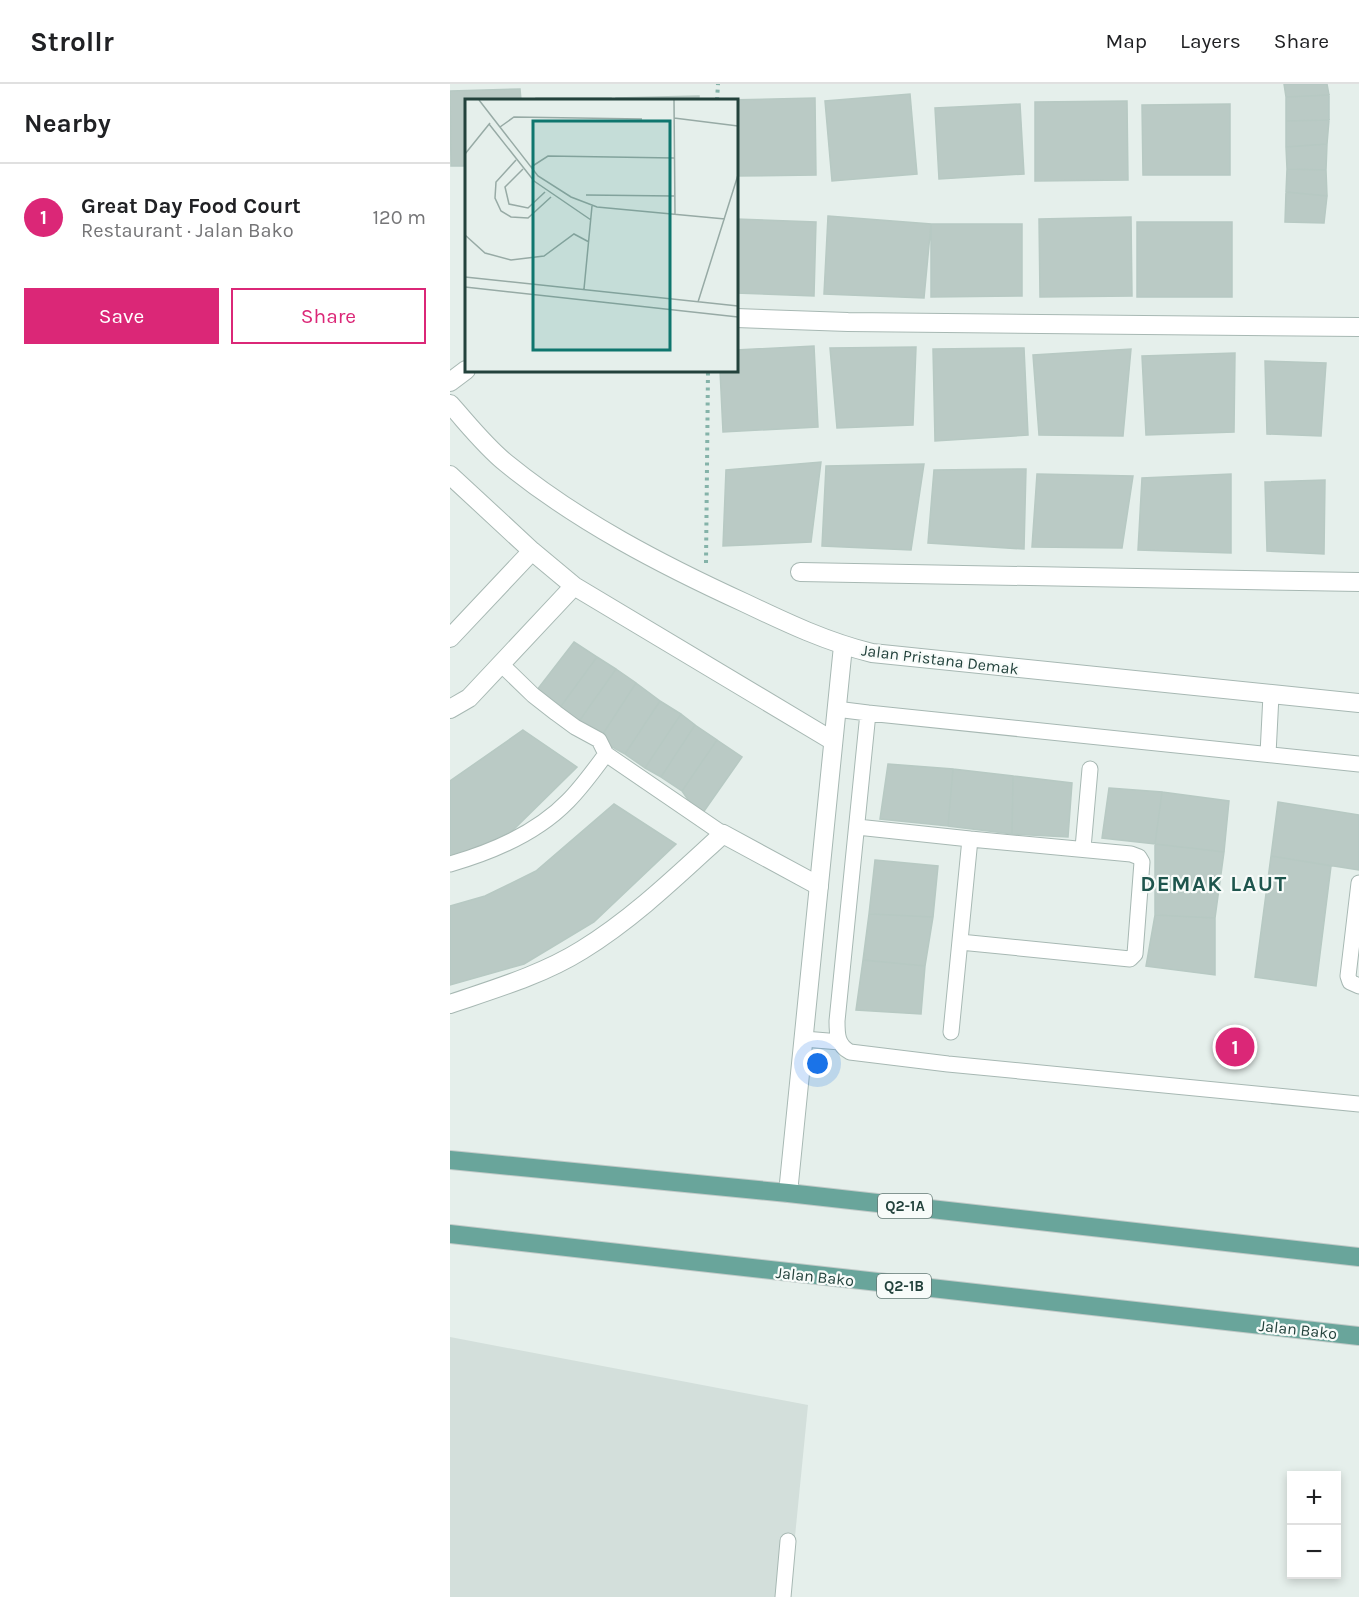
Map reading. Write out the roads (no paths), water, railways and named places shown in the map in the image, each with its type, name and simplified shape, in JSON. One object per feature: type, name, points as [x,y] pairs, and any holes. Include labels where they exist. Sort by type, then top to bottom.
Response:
[{"type":"main road","name":"Q2-1A","points":[[450,1160],[788,1193],[1359,1257]]},
{"type":"main road","name":"Jalan Bako","points":[[450,1234],[1359,1336]]},
{"type":"street","points":[[738,318],[848,322],[1359,327]]},
{"type":"street","points":[[450,382],[465,371]]},
{"type":"street","name":"Jalan Pristana Demak","points":[[450,404],[505,462],[607,532],[706,585],[808,633],[843,646],[872,653],[1359,703]]},
{"type":"street","points":[[450,475],[574,586],[786,715],[833,741]]},
{"type":"street","points":[[450,638],[532,550]]},
{"type":"street","points":[[800,572],[1359,582]]},
{"type":"street","points":[[450,709],[469,698],[574,586]]},
{"type":"street","points":[[788,1193],[843,646]]},
{"type":"street","points":[[450,1004],[523,978],[580,952],[641,908],[723,834],[819,885]]},
{"type":"lane","points":[[502,665],[533,695],[556,713],[599,740],[606,754],[723,834]]},
{"type":"lane","points":[[1268,754],[1271,695]]},
{"type":"lane","points":[[836,710],[1359,764]]},
{"type":"lane","points":[[868,713],[837,1021],[842,1046],[850,1052],[948,1064],[1359,1104]]},
{"type":"lane","points":[[450,864],[497,848],[555,813],[569,801],[606,754]]},
{"type":"lane","points":[[1083,848],[1090,769]]},
{"type":"lane","points":[[857,827],[1083,848],[1131,854],[1142,862],[1136,947],[1135,954],[1130,959],[960,942]]},
{"type":"lane","points":[[951,1032],[970,838]]},
{"type":"lane","points":[[1359,883],[1348,976],[1350,982],[1359,986]]},
{"type":"lane","points":[[804,1039],[840,1042]]},
{"type":"lane","points":[[783,1597],[788,1541]]},
{"type":"place","name":"Great Day Food Court","points":[[1235,1047]]},
{"type":"district","name":"DEMAK LAUT","points":[[1214,883]]}]
